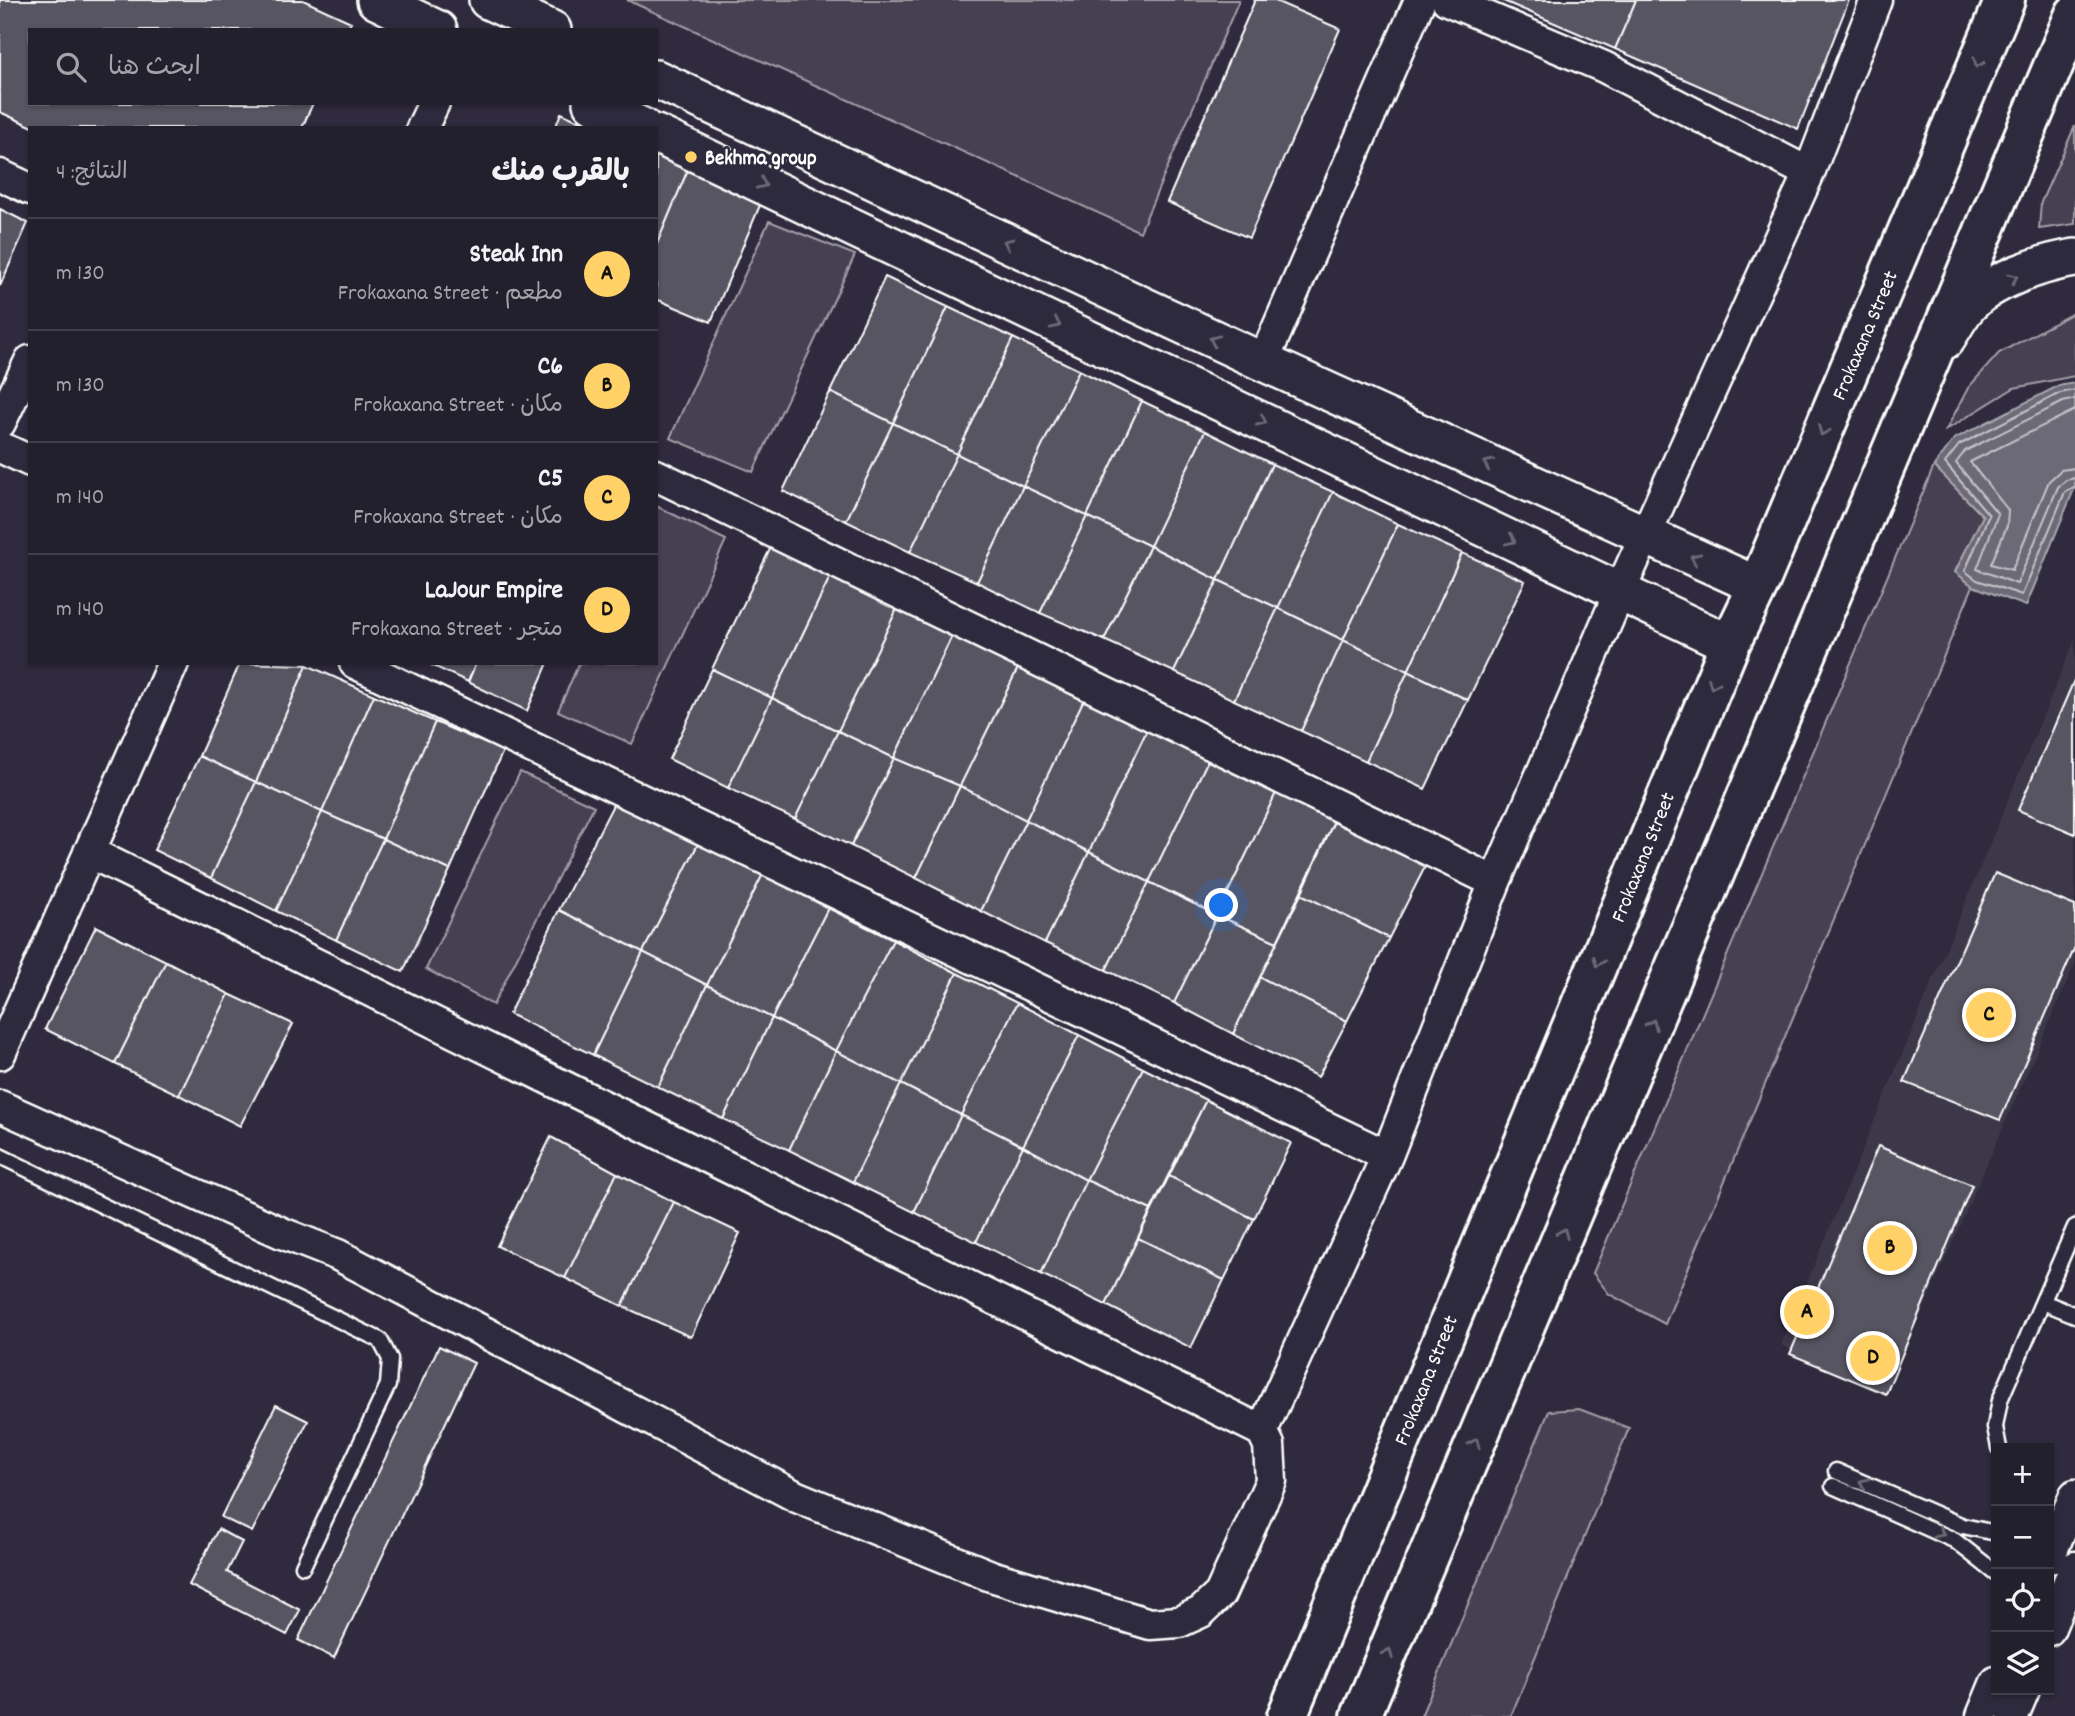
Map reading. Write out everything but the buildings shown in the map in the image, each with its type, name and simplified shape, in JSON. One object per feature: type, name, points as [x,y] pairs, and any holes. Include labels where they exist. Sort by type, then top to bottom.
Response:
[{"type":"main road","name":"Frokaxana Street","points":[[1287,1716],[1730,644],[1758,586],[2004,0]]},
{"type":"main road","points":[[1361,1716],[1933,359],[2075,14]]},
{"type":"street","points":[[376,0],[434,28]]},
{"type":"street","points":[[488,0],[548,28]]},
{"type":"street","points":[[1263,362],[1420,0]]},
{"type":"street","points":[[1447,0],[1604,66],[1809,173]]},
{"type":"street","points":[[1262,1431],[1387,1156],[1494,881],[1634,598],[1645,535],[1809,173],[1877,0]]},
{"type":"street","points":[[658,80],[1263,362],[1758,586]]},
{"type":"street","points":[[423,126],[433,105]]},
{"type":"street","points":[[596,105],[640,126]]},
{"type":"street","points":[[658,135],[1730,644]]},
{"type":"street","points":[[0,175],[28,188]]},
{"type":"street","points":[[1933,359],[1968,306],[2002,282],[2048,262],[2075,258]]},
{"type":"street","points":[[0,423],[28,365]]},
{"type":"street","points":[[0,447],[28,460]]},
{"type":"street","points":[[658,476],[1494,881]]},
{"type":"street","points":[[0,1054],[172,665]]},
{"type":"street","points":[[359,665],[1387,1156]]},
{"type":"street","points":[[0,1106],[282,1233],[338,1255],[797,1497],[991,1576],[1150,1624],[1179,1622],[1201,1612],[1220,1594],[1271,1481],[1269,1445],[1262,1431],[89,852]]},
{"type":"street","points":[[2054,1604],[2075,1495]]},
{"type":"street","points":[[1982,1716],[1991,1694]]},
{"type":"street","points":[[2013,1716],[2022,1695]]},
{"type":"lane","points":[[0,1156],[380,1340],[390,1359],[388,1385],[303,1566]]},
{"type":"lane","points":[[1999,1443],[1996,1413],[2075,1227]]},
{"type":"lane","points":[[2043,1302],[2075,1315]]},
{"type":"lane","points":[[1836,1471],[1954,1541],[1991,1569]]},
{"type":"lane","points":[[1832,1486],[1991,1532]]},
{"type":"shaded area","points":[[627,0],[1239,0],[1140,232]]},
{"type":"shaded area","points":[[2075,126],[2075,224],[2039,229],[2041,202]]},
{"type":"shaded area","points":[[769,221],[855,255],[753,472],[670,438]]},
{"type":"shaded area","points":[[2075,312],[2075,376],[2014,388],[1946,430],[1968,388],[1999,353]]},
{"type":"shaded area","points":[[1934,466],[1983,516],[1955,572],[1973,586],[1665,1324],[1609,1294],[1593,1273]]},
{"type":"shaded area","points":[[658,507],[726,540],[632,744],[558,711],[578,665],[658,665]]},
{"type":"shaded area","points":[[2075,639],[2075,964],[1886,1394],[1781,1345]]},
{"type":"shaded area","points":[[520,772],[594,806],[493,1005],[426,969]]},
{"type":"shaded area","points":[[1579,1409],[1629,1428],[1511,1716],[1421,1716],[1549,1411]]},
{"type":"water","points":[[2075,383],[2075,487],[2026,606],[1973,586],[1955,572],[1983,516],[1934,466],[1954,439],[2058,386]]},
{"type":"place","name":"Bekhma group","points":[[691,157]]},
{"type":"place","name":"C5","points":[[1989,1015]]},
{"type":"place","name":"C6","points":[[1890,1248]]},
{"type":"place","name":"Steak Inn","points":[[1807,1312]]},
{"type":"place","name":"LaJour Empire","points":[[1873,1358]]}]
